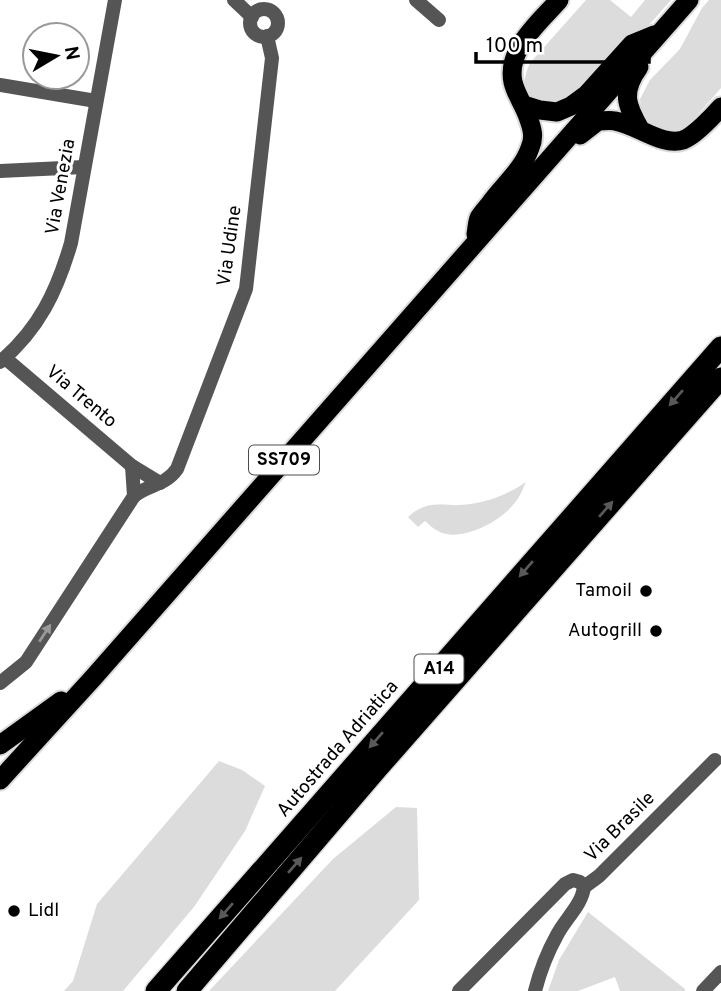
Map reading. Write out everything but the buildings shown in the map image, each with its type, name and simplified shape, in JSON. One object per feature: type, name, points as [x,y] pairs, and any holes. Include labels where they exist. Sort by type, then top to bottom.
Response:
[{"type":"highway","points":[[475,242],[479,218],[520,169],[534,135],[513,81],[513,64],[519,48],[530,32],[559,0]]},
{"type":"highway","name":"SS709","points":[[0,780],[93,678],[689,0]]},
{"type":"highway","points":[[524,105],[557,111],[571,106],[586,95],[632,44],[662,31]]},
{"type":"highway","points":[[640,129],[630,112],[625,94],[632,77],[662,31]]},
{"type":"highway","points":[[535,173],[556,163],[582,133],[598,121],[615,121],[662,140],[683,140],[721,107]]},
{"type":"highway","name":"Autostrada Adriatica","points":[[156,991],[721,347]]},
{"type":"highway","name":"A14","points":[[187,991],[387,757],[721,378]]},
{"type":"highway","points":[[0,745],[93,678]]},
{"type":"street","name":"Via Venezia","points":[[3,360],[44,312],[59,280],[71,243],[115,0]]},
{"type":"street","points":[[234,0],[252,17],[251,26],[255,33],[258,36],[267,36]]},
{"type":"street","points":[[416,0],[439,20]]},
{"type":"street","name":"Via Udine","points":[[134,496],[171,477],[177,469],[246,289],[272,58],[267,36],[275,32],[278,23],[274,6],[260,9],[252,17]]},
{"type":"street","points":[[0,85],[96,101]]},
{"type":"street","points":[[0,171],[84,167]]},
{"type":"street","name":"Via Trento","points":[[3,360],[132,466]]},
{"type":"street","points":[[132,466],[160,483]]},
{"type":"street","points":[[0,683],[26,662],[134,496],[132,466]]},
{"type":"street","name":"Via Brasile","points":[[459,991],[565,884],[573,880],[584,887],[599,876],[715,761]]},
{"type":"street","points":[[535,991],[542,963],[558,932],[583,895],[584,887]]},
{"type":"street","points":[[703,991],[721,972]]},
{"type":"shaded area","points":[[586,0],[610,0],[631,17],[645,0],[671,0],[642,33],[578,96],[549,108],[535,100],[527,91],[526,72],[530,63]]},
{"type":"shaded area","points":[[709,0],[721,0],[721,88],[686,128],[670,134],[653,130],[642,117],[640,99],[650,80],[680,49]]},
{"type":"shaded area","points":[[526,482],[517,501],[506,512],[488,525],[467,533],[447,534],[436,530],[425,521],[418,527],[408,517],[431,505],[461,505],[492,499]]},
{"type":"shaded area","points":[[219,761],[242,770],[265,786],[245,831],[194,907],[123,991],[64,991],[73,981],[97,904]]},
{"type":"shaded area","points":[[396,807],[417,808],[419,900],[335,991],[209,991],[333,859]]},
{"type":"shaded area","points":[[588,912],[685,991],[620,991],[615,977],[578,991],[548,991],[559,960]]},
{"type":"place","name":"Tamoil","points":[[646,591]]},
{"type":"place","name":"Autogrill","points":[[656,631]]},
{"type":"place","name":"Lidl","points":[[14,911]]}]
